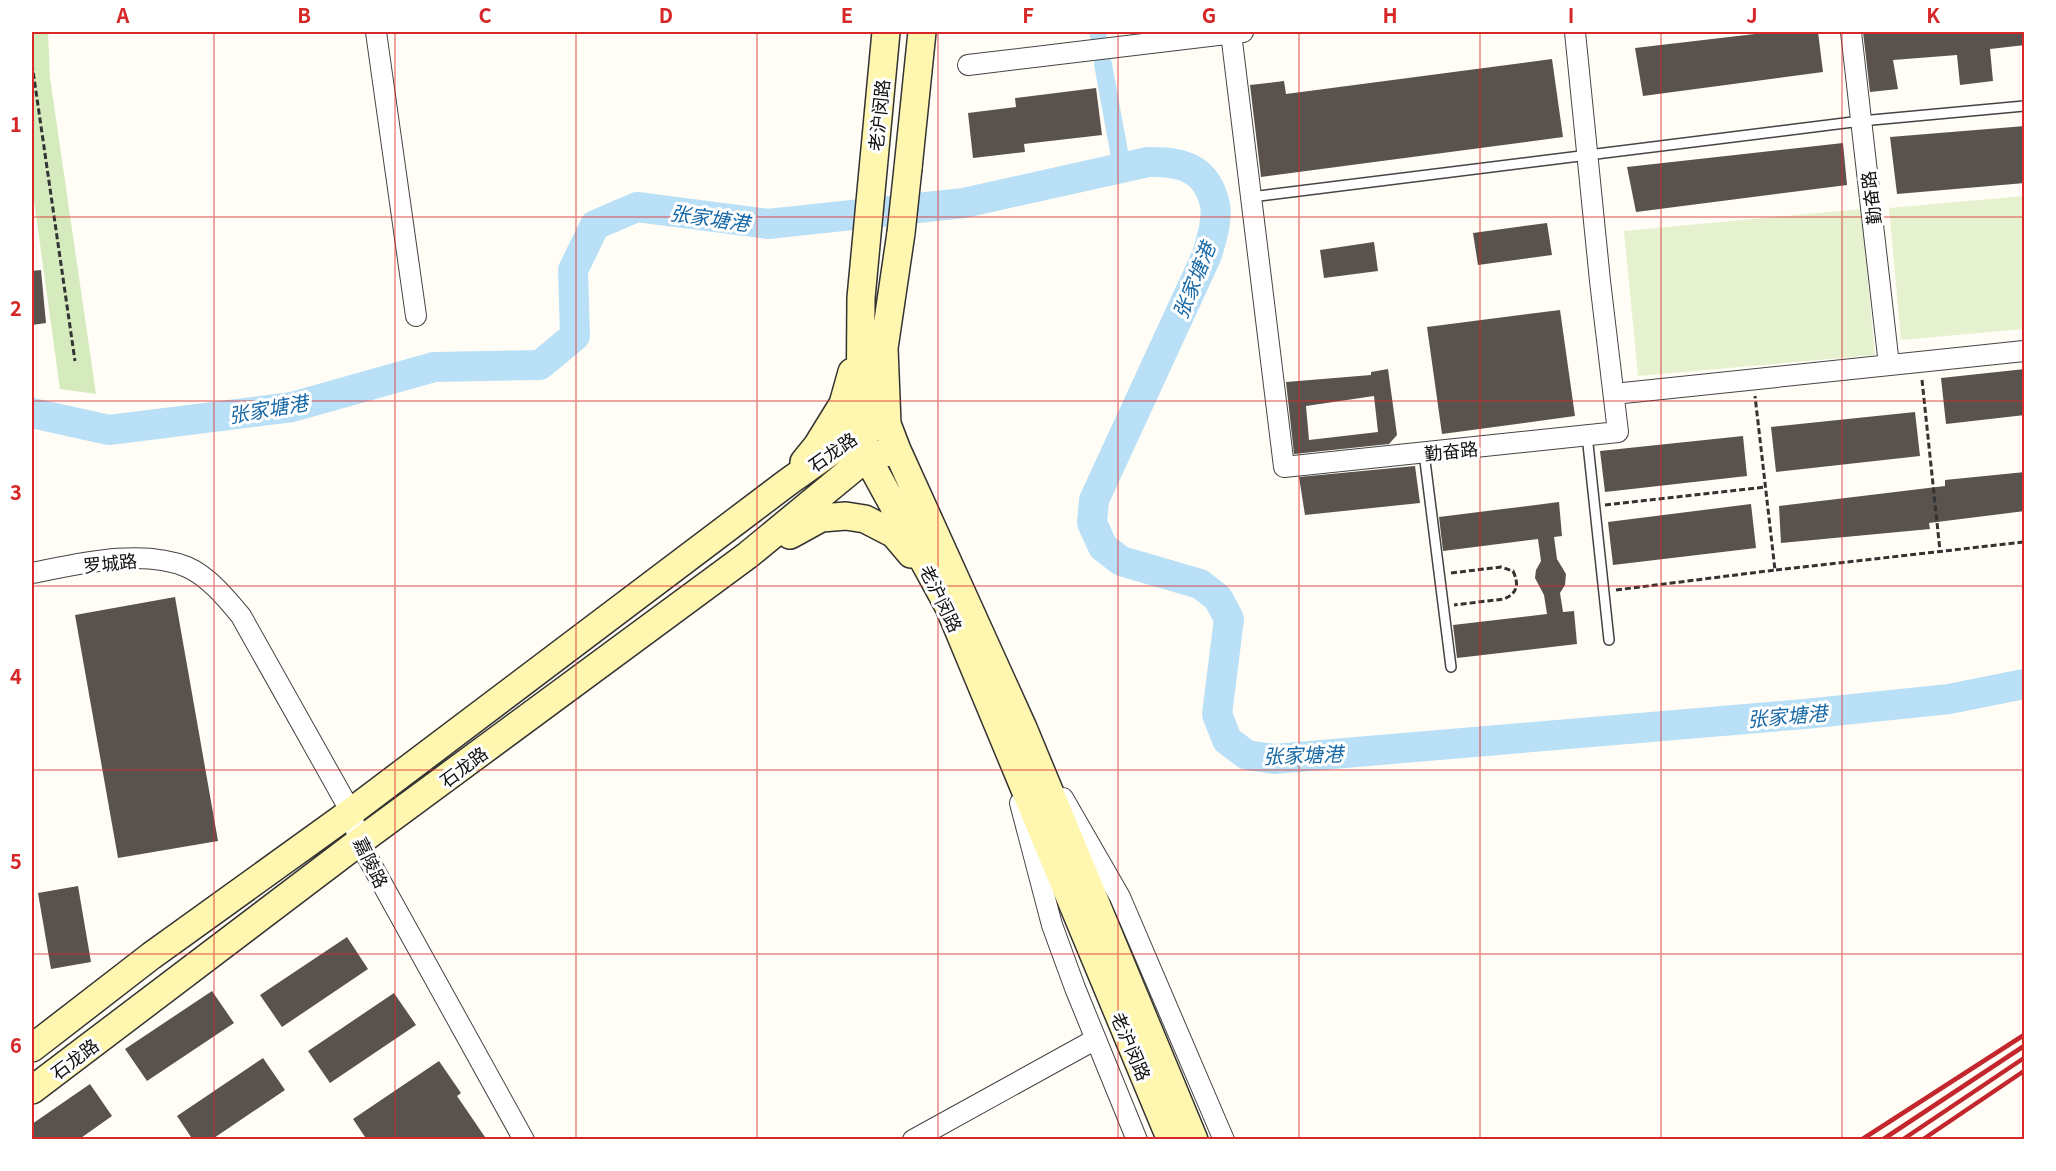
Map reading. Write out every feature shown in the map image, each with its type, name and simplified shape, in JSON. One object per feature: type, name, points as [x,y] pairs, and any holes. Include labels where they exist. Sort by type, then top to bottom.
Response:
[{"type":"main road","name":"老沪闵路","points":[[886,32],[861,298],[864,444],[1013,733],[1194,1140]]},
{"type":"main road","name":"老沪闵路","points":[[922,32],[901,233],[884,348],[887,424],[1013,733],[1171,1140]]},
{"type":"main road","points":[[788,482],[817,446],[843,404],[861,346]]},
{"type":"main road","name":"石龙路","points":[[32,1090],[359,843],[748,555],[887,424]]},
{"type":"main road","name":"石龙路","points":[[32,1048],[151,956],[351,812],[788,482],[864,444],[897,450]]},
{"type":"main road","points":[[748,555],[821,518],[846,516],[865,519],[894,534],[910,552],[948,607]]},
{"type":"street","points":[[376,32],[416,316]]},
{"type":"street","points":[[968,65],[1237,32],[1251,198]]},
{"type":"street","points":[[1575,32],[1600,281],[1614,394],[2025,351]]},
{"type":"street","name":"勤奋路","points":[[1851,32],[1889,365]]},
{"type":"street","name":"勤奋路","points":[[1251,198],[1284,467],[1618,432],[1614,394]]},
{"type":"street","name":"罗城路","points":[[32,573],[100,561],[149,558],[187,567]]},
{"type":"street","name":"嘉陵路","points":[[187,567],[218,589],[241,616],[351,812],[359,843],[524,1140]]},
{"type":"street","points":[[1013,733],[1052,925],[1137,1140]]},
{"type":"street","points":[[1013,733],[1120,897],[1224,1140]]},
{"type":"street","points":[[912,1140],[1096,1039]]},
{"type":"lane","points":[[1251,198],[1861,121],[2025,106]]},
{"type":"lane","points":[[1587,435],[1609,639]]},
{"type":"lane","points":[[1424,453],[1451,667]]},
{"type":"path","points":[[32,64],[75,361]]},
{"type":"path","points":[[1920,362],[1940,551]]},
{"type":"path","points":[[1753,379],[1775,570]]},
{"type":"path","points":[[1594,507],[1766,487]]},
{"type":"path","points":[[1604,591],[2025,542]]},
{"type":"path","points":[[1439,575],[1501,567],[1513,571],[1517,580],[1517,590],[1512,596],[1504,599],[1443,607]]},
{"type":"green space","points":[[32,32],[48,32],[50,78],[96,394],[60,389],[32,186]]},
{"type":"green space","points":[[2024,196],[2024,329],[1901,340],[1889,208]]},
{"type":"green space","points":[[1861,209],[1875,355],[1638,376],[1624,231]]},
{"type":"building","points":[[1772,32],[1818,32],[1823,72],[1643,96],[1635,48]]},
{"type":"building","points":[[1863,32],[2025,32],[2025,45],[1990,49],[1993,81],[1960,85],[1957,55],[1893,60],[1898,89],[1870,92]]},
{"type":"building","points":[[1552,59],[1563,137],[1261,177],[1250,85],[1284,81],[1286,94]]},
{"type":"building","points":[[1096,88],[1102,135],[1024,144],[1025,152],[973,158],[968,113],[1016,107],[1015,98]]},
{"type":"building","points":[[2025,126],[2025,183],[1897,194],[1890,137]]},
{"type":"building","points":[[1843,143],[1847,185],[1636,212],[1627,167]]},
{"type":"building","points":[[1547,223],[1552,255],[1478,265],[1473,233]]},
{"type":"building","points":[[1374,242],[1378,271],[1324,278],[1320,250]]},
{"type":"building","points":[[41,270],[46,323],[32,325],[32,271]]},
{"type":"building","points":[[1560,310],[1575,416],[1442,434],[1427,327]]},
{"type":"building","points":[[1388,369],[1397,435],[1389,444],[1294,454],[1286,382],[1371,375],[1371,372]],"holes":[[[1374,396],[1378,432],[1309,440],[1306,406]]]},
{"type":"building","points":[[2025,369],[2025,415],[1946,424],[1941,378]]},
{"type":"building","points":[[1915,412],[1920,456],[1776,472],[1771,427]]},
{"type":"building","points":[[1743,436],[1747,476],[1605,492],[1600,451]]},
{"type":"building","points":[[1415,466],[1420,503],[1305,515],[1299,477]]},
{"type":"building","points":[[2025,472],[2025,511],[1929,523],[1930,529],[1781,543],[1779,506],[1945,486],[1945,480]]},
{"type":"building","points":[[1559,502],[1562,536],[1554,537],[1557,559],[1566,574],[1565,585],[1560,593],[1563,612],[1574,611],[1577,644],[1457,658],[1453,625],[1547,614],[1544,595],[1535,578],[1541,561],[1538,539],[1443,551],[1439,517]]},
{"type":"building","points":[[1751,504],[1756,548],[1613,565],[1608,522]]},
{"type":"building","points":[[175,597],[218,841],[118,858],[75,615]]},
{"type":"building","points":[[78,886],[91,962],[51,969],[38,893]]},
{"type":"building","points":[[347,937],[368,969],[282,1027],[260,995]]},
{"type":"building","points":[[212,991],[234,1023],[147,1081],[125,1049]]},
{"type":"building","points":[[394,993],[416,1025],[330,1083],[308,1051]]},
{"type":"building","points":[[263,1058],[285,1090],[211,1140],[193,1140],[177,1116]]},
{"type":"building","points":[[439,1061],[461,1093],[457,1096],[487,1140],[367,1140],[353,1119]]},
{"type":"building","points":[[90,1084],[112,1116],[78,1140],[32,1140],[32,1124]]},
{"type":"waterway","points":[[1103,64],[1122,168]]},
{"type":"waterway","name":"张家塘港","points":[[32,413],[109,430],[292,407],[434,367],[540,365],[575,336],[573,270],[595,225],[637,207],[768,224],[964,203],[1148,162],[1172,163],[1191,169],[1206,183],[1215,205],[1214,230],[1207,255],[1094,500],[1092,523],[1103,547],[1121,561],[1200,584],[1218,598],[1229,619],[1217,714],[1227,740],[1247,755],[1274,759],[1805,714],[1949,699],[2024,684]]},
{"type":"railway","points":[[1861,1140],[2024,1035]]},
{"type":"railway","points":[[1882,1140],[2024,1046]]},
{"type":"railway","points":[[1902,1140],[2024,1058]]},
{"type":"railway","points":[[1922,1140],[2024,1071]]}]
